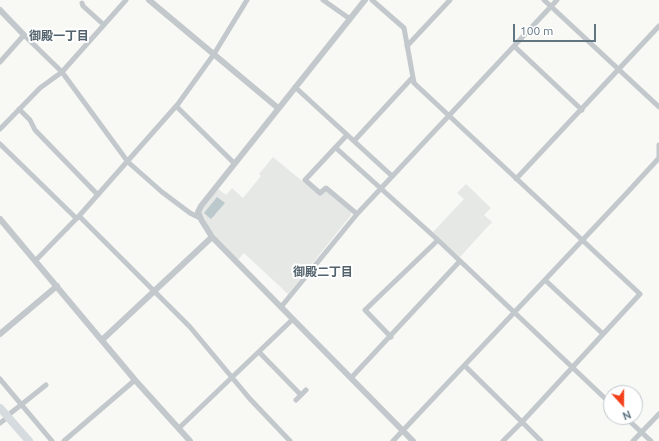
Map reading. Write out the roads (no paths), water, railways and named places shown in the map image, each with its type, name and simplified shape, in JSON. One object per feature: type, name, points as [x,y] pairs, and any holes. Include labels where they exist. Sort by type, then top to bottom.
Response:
[{"type":"main road","points":[[0,408],[29,441]]},
{"type":"street","points":[[0,129],[40,88],[62,72],[126,0]]},
{"type":"street","points":[[149,0],[278,108]]},
{"type":"street","points":[[36,260],[128,162],[176,106],[214,54],[247,0]]},
{"type":"street","points":[[323,0],[350,19]]},
{"type":"street","points":[[365,0],[200,206],[198,212],[212,237],[413,441]]},
{"type":"street","points":[[372,0],[404,28],[414,83],[516,180],[640,294],[573,368],[503,441]]},
{"type":"street","points":[[407,46],[450,0]]},
{"type":"street","points":[[544,0],[659,106]]},
{"type":"street","points":[[281,307],[357,214],[557,0]]},
{"type":"street","points":[[82,3],[104,25]]},
{"type":"street","points":[[0,10],[62,72],[128,162],[162,192],[190,213],[200,218]]},
{"type":"street","points":[[516,180],[659,26]]},
{"type":"street","points":[[0,62],[24,35]]},
{"type":"street","points":[[514,46],[582,110]]},
{"type":"street","points":[[354,141],[412,78]]},
{"type":"street","points":[[295,87],[392,176]]},
{"type":"street","points":[[176,106],[234,164]]},
{"type":"street","points":[[18,109],[30,120],[35,130],[98,195]]},
{"type":"street","points":[[347,135],[305,180],[320,193],[326,188],[357,214]]},
{"type":"street","points":[[0,144],[155,290],[190,327],[264,415],[290,441]]},
{"type":"street","points":[[393,441],[659,158],[659,145]]},
{"type":"street","points":[[336,148],[438,240],[603,396]]},
{"type":"street","points":[[0,219],[58,286],[135,380],[190,441]]},
{"type":"street","points":[[102,340],[212,237]]},
{"type":"street","points":[[391,337],[365,310],[438,240]]},
{"type":"street","points":[[351,378],[391,337],[460,261]]},
{"type":"street","points":[[545,280],[603,334]]},
{"type":"street","points":[[0,334],[58,286]]},
{"type":"street","points":[[179,428],[293,319]]},
{"type":"street","points":[[259,352],[300,395]]},
{"type":"street","points":[[465,366],[541,441]]},
{"type":"street","points":[[0,379],[52,441]]},
{"type":"street","points":[[64,441],[135,380]]},
{"type":"street","points":[[0,423],[21,404],[46,385]]},
{"type":"street","points":[[296,400],[306,390]]},
{"type":"street","points":[[633,441],[659,414]]},
{"type":"street","points":[[634,425],[650,441]]},
{"type":"district","name":"御殿一丁目","points":[[59,36]]},
{"type":"district","name":"御殿二丁目","points":[[323,272]]}]
